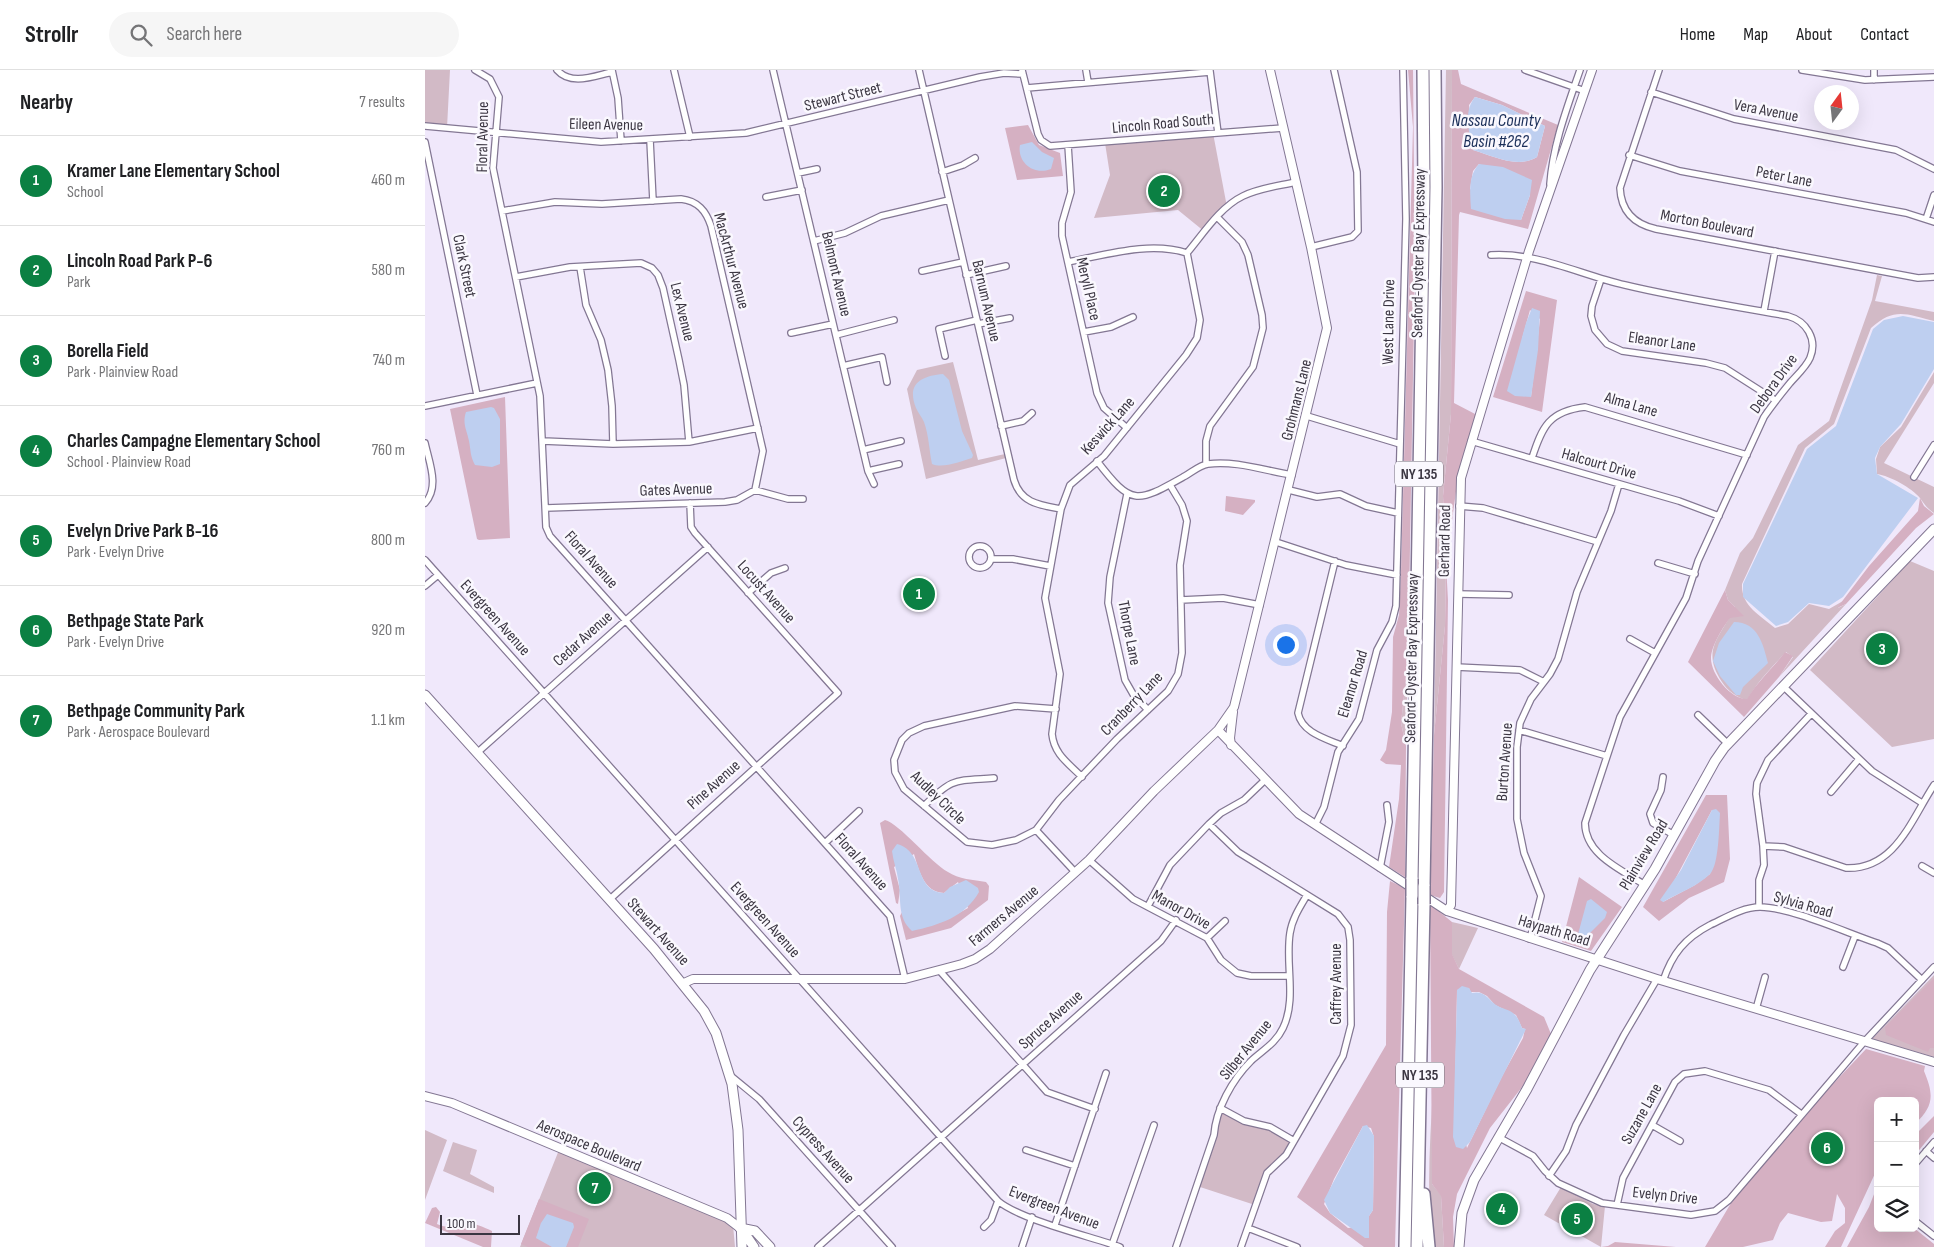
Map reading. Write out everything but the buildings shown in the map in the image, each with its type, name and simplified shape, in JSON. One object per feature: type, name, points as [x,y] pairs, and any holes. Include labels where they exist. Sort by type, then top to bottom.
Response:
[{"type":"highway","name":"Seaford-Oyster Bay Expressway","points":[[1405,1247],[1424,197],[1423,70]]},
{"type":"highway","name":"Seaford-Oyster Bay Expressway","points":[[1417,1247],[1437,187],[1435,70]]},
{"type":"highway","points":[[1419,1135],[1429,1247]]},
{"type":"highway","points":[[1401,1247],[1405,1214]]},
{"type":"main road","name":"Plainview Road","points":[[1459,1247],[1467,1196],[1498,1137],[1527,1089],[1596,959],[1645,885],[1715,761],[1728,744],[1933,532]]},
{"type":"main road","name":"Stewart Avenue","points":[[425,695],[684,984],[705,1012],[716,1033],[730,1076],[736,1111],[742,1247]]},
{"type":"main road","points":[[740,1228],[754,1247]]},
{"type":"main road","points":[[740,1228],[755,1231],[770,1247]]},
{"type":"street","name":"Floral Avenue","points":[[475,70],[490,79],[499,97],[493,168],[541,406],[546,527],[550,536],[889,916],[905,979]]},
{"type":"street","points":[[557,70],[565,78],[575,80],[612,71],[618,98],[621,141]]},
{"type":"street","points":[[674,70],[691,137]]},
{"type":"street","name":"Belmont Avenue","points":[[773,70],[868,471],[874,484]]},
{"type":"street","name":"Barnum Avenue","points":[[919,70],[1013,480],[1019,492],[1030,502],[1061,509]]},
{"type":"street","points":[[1086,70],[1089,82]]},
{"type":"street","points":[[1143,70],[1144,78]]},
{"type":"street","name":"Grohmans Lane","points":[[1218,730],[1234,707],[1289,490],[1327,328],[1311,247],[1270,70]]},
{"type":"street","points":[[1311,247],[1352,237],[1358,231],[1357,172],[1334,70]]},
{"type":"street","name":"West Lane Drive","points":[[1397,575],[1406,191],[1403,70]]},
{"type":"street","points":[[1525,70],[1585,91]]},
{"type":"street","points":[[1550,190],[1551,166],[1560,126],[1580,70]]},
{"type":"street","name":"Gerhard Road","points":[[1447,911],[1451,905],[1461,478],[1527,258],[1592,70]]},
{"type":"street","name":"Morton Boulevard","points":[[1659,70],[1621,180],[1620,196],[1627,212],[1640,224],[1656,229],[1917,278],[1934,277]]},
{"type":"street","points":[[1803,70],[1855,79],[1934,77]]},
{"type":"street","points":[[1874,70],[1874,80]]},
{"type":"street","points":[[1023,72],[1027,88],[1210,71],[1218,133]]},
{"type":"street","name":"Stewart Street","points":[[786,124],[997,74],[1023,72]]},
{"type":"street","name":"Lincoln Road South","points":[[1027,88],[1038,134],[1046,144],[1056,147],[1283,128]]},
{"type":"street","name":"Vera Avenue","points":[[1651,92],[1735,119],[1896,150],[1934,169]]},
{"type":"street","name":"Eileen Avenue","points":[[425,126],[601,142],[746,133],[786,124]]},
{"type":"street","points":[[650,140],[653,201]]},
{"type":"street","name":"Clark Street","points":[[425,142],[477,395]]},
{"type":"street","name":"Meryll Place","points":[[1068,145],[1071,192],[1061,228],[1068,262],[1099,401],[1109,413],[1127,428]]},
{"type":"street","name":"Peter Lane","points":[[1629,155],[1680,171],[1926,218],[1934,222]]},
{"type":"street","points":[[942,172],[963,165],[975,158]]},
{"type":"street","points":[[798,173],[817,169]]},
{"type":"street","points":[[1068,262],[1112,253],[1167,248],[1187,253],[1227,207],[1243,196],[1296,182]]},
{"type":"street","points":[[766,197],[802,190]]},
{"type":"street","points":[[1926,218],[1934,195]]},
{"type":"street","name":"MacArthur Avenue","points":[[502,211],[555,202],[602,204],[681,200],[692,202],[702,209],[708,217],[758,428],[763,458],[755,490]]},
{"type":"street","points":[[814,241],[845,233],[881,216],[949,200]]},
{"type":"street","points":[[1206,464],[1206,441],[1210,426],[1253,367],[1263,328],[1263,316],[1249,255],[1241,242],[1218,218]]},
{"type":"street","points":[[1764,311],[1775,251]]},
{"type":"street","name":"Keswick Lane","points":[[1082,777],[1055,748],[1052,734],[1060,674],[1045,598],[1061,509],[1069,485],[1104,456],[1186,355],[1197,338],[1200,320],[1187,253]]},
{"type":"street","name":"Debora Drive","points":[[1491,255],[1510,255],[1527,258],[1601,279],[1788,316],[1800,321],[1809,332],[1813,344],[1808,362],[1775,400],[1764,417],[1719,516],[1685,598],[1619,716],[1585,823],[1586,836],[1590,845],[1598,854],[1645,885]]},
{"type":"street","points":[[922,271],[963,262]]},
{"type":"street","name":"Lex Avenue","points":[[516,277],[580,267],[641,263],[652,268],[658,275],[684,385],[689,442]]},
{"type":"street","points":[[966,275],[1006,266]]},
{"type":"street","points":[[580,267],[586,305],[601,340],[608,370],[612,406],[613,444]]},
{"type":"street","name":"Eleanor Lane","points":[[1601,279],[1592,306],[1591,316],[1595,330],[1607,344],[1622,351],[1706,363],[1725,368],[1775,400]]},
{"type":"street","points":[[1084,332],[1111,327],[1133,317]]},
{"type":"street","points":[[945,356],[939,329],[1009,318]]},
{"type":"street","points":[[836,334],[894,320]]},
{"type":"street","points":[[791,333],[833,324]]},
{"type":"street","points":[[843,366],[882,357],[887,382]]},
{"type":"street","points":[[425,406],[537,383]]},
{"type":"street","name":"Alma Lane","points":[[1532,458],[1540,434],[1551,420],[1567,410],[1585,407],[1747,455]]},
{"type":"street","points":[[1001,426],[1023,421],[1032,413]]},
{"type":"street","points":[[1307,416],[1400,444]]},
{"type":"street","points":[[543,441],[613,444],[689,442],[758,428]]},
{"type":"street","points":[[863,450],[901,441]]},
{"type":"street","name":"Halcourt Drive","points":[[1471,441],[1679,501],[1719,516]]},
{"type":"street","points":[[425,443],[433,484],[431,497],[425,503]]},
{"type":"street","points":[[1914,477],[1934,444]]},
{"type":"street","points":[[1097,461],[1115,485],[1127,494],[1148,496],[1206,464],[1227,464],[1292,475]]},
{"type":"street","points":[[868,471],[899,464]]},
{"type":"street","name":"Cranberry Lane","points":[[1036,830],[1059,800],[1168,691],[1178,674],[1182,653],[1180,565],[1187,521],[1182,505],[1170,484]]},
{"type":"street","name":"Burton Avenue","points":[[1530,939],[1541,896],[1524,852],[1517,819],[1519,730],[1525,708],[1558,659],[1577,592],[1611,511],[1619,484]]},
{"type":"street","points":[[755,490],[788,498],[803,499]]},
{"type":"street","name":"Gates Avenue","points":[[546,508],[737,500],[755,490]]},
{"type":"street","points":[[1289,490],[1317,497],[1340,494],[1366,506],[1399,513]]},
{"type":"street","name":"Thorpe Lane","points":[[1127,494],[1110,577],[1108,603],[1125,680],[1133,694],[1147,710]]},
{"type":"street","name":"Locust Avenue","points":[[690,503],[691,527],[837,693]]},
{"type":"street","points":[[1459,506],[1483,508],[1598,542]]},
{"type":"street","points":[[1276,542],[1335,562],[1397,575]]},
{"type":"street","name":"Cedar Avenue","points":[[478,752],[708,547]]},
{"type":"street","points":[[991,560],[1013,559],[1050,566]]},
{"type":"street","name":"Evergreen Avenue","points":[[425,560],[998,1201],[1005,1207],[1119,1247]]},
{"type":"street","points":[[1335,562],[1298,714],[1301,723],[1306,729],[1343,746]]},
{"type":"street","points":[[1658,563],[1695,574]]},
{"type":"street","points":[[749,592],[771,574],[785,568]]},
{"type":"street","points":[[425,586],[438,575]]},
{"type":"street","name":"Eleanor Road","points":[[1315,825],[1325,807],[1335,761],[1359,720],[1377,650],[1392,622],[1396,606],[1397,575]]},
{"type":"street","points":[[1458,594],[1509,595]]},
{"type":"street","points":[[1181,600],[1223,598],[1260,605]]},
{"type":"street","points":[[1630,639],[1655,652]]},
{"type":"street","points":[[1456,667],[1520,670],[1544,682]]},
{"type":"street","points":[[1784,687],[1859,759],[1881,777],[1922,803]]},
{"type":"street","name":"Pine Avenue","points":[[609,900],[837,693]]},
{"type":"street","name":"Audley Circle","points":[[1036,830],[1003,843],[983,846],[972,844],[955,834],[904,789],[895,772],[896,750],[909,733],[924,726],[1015,706],[1056,709]]},
{"type":"street","points":[[1231,745],[1230,738],[1234,707]]},
{"type":"street","points":[[1759,907],[1759,880],[1764,865],[1756,794],[1759,776],[1768,760],[1811,714]]},
{"type":"street","points":[[1698,715],[1728,744]]},
{"type":"street","name":"Haypath Road","points":[[1218,730],[1299,814],[1447,911],[1660,980],[1934,1062]]},
{"type":"street","name":"Farmers Avenue","points":[[684,984],[693,979],[905,979],[939,970],[982,955],[1089,860],[1154,791],[1218,730]]},
{"type":"street","points":[[1519,730],[1607,756]]},
{"type":"street","points":[[1831,792],[1859,759]]},
{"type":"street","points":[[1663,777],[1661,790],[1650,814],[1653,823],[1674,835]]},
{"type":"street","points":[[923,806],[942,788],[954,782],[994,778]]},
{"type":"street","points":[[1148,906],[1171,864],[1221,813],[1245,800],[1265,780]]},
{"type":"street","points":[[1763,846],[1784,847],[1846,868],[1867,866],[1881,861],[1893,850],[1934,785]]},
{"type":"street","points":[[1381,868],[1389,822],[1387,805]]},
{"type":"street","points":[[825,843],[859,811]]},
{"type":"street","name":"Caffrey Avenue","points":[[1209,824],[1238,852],[1338,914],[1348,927],[1351,1025],[1343,1056],[1286,1155],[1267,1173],[1241,1247]]},
{"type":"street","points":[[1036,830],[1075,872]]},
{"type":"street","name":"Manor Drive","points":[[1089,860],[1128,895],[1207,938],[1221,960],[1237,973],[1251,976],[1289,976]]},
{"type":"street","points":[[1922,866],[1934,873]]},
{"type":"street","name":"Silber Avenue","points":[[1176,1247],[1212,1143],[1215,1120],[1220,1108],[1242,1071],[1268,1048],[1283,1028],[1289,1006],[1290,934],[1295,916],[1307,895]]},
{"type":"street","name":"Sylvia Road","points":[[1549,1176],[1565,1151],[1576,1125],[1624,1035],[1676,952],[1693,935],[1731,914],[1759,907],[1781,910],[1887,948],[1922,980]]},
{"type":"street","name":"Spruce Avenue","points":[[818,1247],[1161,941],[1176,920]]},
{"type":"street","points":[[1207,938],[1225,921]]},
{"type":"street","points":[[1843,966],[1855,936]]},
{"type":"street","name":"Evelyn Drive","points":[[1498,1137],[1533,1156],[1549,1176],[1558,1183],[1587,1198],[1617,1205],[1691,1214],[1715,1211],[1729,1200],[1864,1042],[1934,967]]},
{"type":"street","points":[[939,970],[1050,1094],[1095,1109]]},
{"type":"street","points":[[1756,1009],[1765,977]]},
{"type":"street","name":"Suzane Lane","points":[[1617,1205],[1623,1178],[1675,1082],[1685,1074],[1699,1071],[1769,1090],[1801,1114]]},
{"type":"street","points":[[1055,1225],[1106,1074]]},
{"type":"street","name":"Cypress Avenue","points":[[730,1076],[759,1099],[892,1247]]},
{"type":"street","name":"Aerospace Boulevard","points":[[425,1096],[458,1106],[727,1218],[740,1228]]},
{"type":"street","points":[[1220,1108],[1244,1121],[1270,1127],[1294,1141]]},
{"type":"street","points":[[1112,1244],[1154,1125]]},
{"type":"street","points":[[1652,1125],[1680,1141]]},
{"type":"street","points":[[1919,1159],[1934,1142]]},
{"type":"street","points":[[1026,1150],[1075,1166]]},
{"type":"street","points":[[1926,1151],[1934,1158]]},
{"type":"street","points":[[984,1227],[991,1220],[998,1201]]},
{"type":"street","points":[[1022,1247],[1032,1217]]},
{"type":"street","points":[[1919,1224],[1934,1236]]},
{"type":"street","points":[[1248,1228],[1297,1247]]},
{"type":"shaded area","points":[[425,70],[450,70],[447,128],[425,126]]},
{"type":"shaded area","points":[[1408,70],[1413,70],[1415,264],[1408,660],[1401,723],[1406,746],[1405,877],[1389,867],[1399,799],[1401,765],[1386,764],[1380,760],[1386,750],[1392,712],[1393,637],[1399,615],[1401,571],[1413,127]]},
{"type":"shaded area","points":[[1446,70],[1452,70],[1451,414],[1443,496],[1446,564],[1445,626],[1434,735]]},
{"type":"shaded area","points":[[1452,70],[1458,70],[1461,84],[1558,125],[1528,229],[1460,212],[1459,215],[1454,403],[1477,415],[1458,477],[1446,564],[1443,496],[1451,414]],"holes":[[[1475,97],[1502,105],[1545,126],[1537,157],[1522,162],[1513,162],[1473,150],[1469,105]],[[1479,164],[1530,195],[1521,220],[1470,189],[1473,171]]]},
{"type":"shaded area","points":[[1028,125],[1039,145],[1060,153],[1063,176],[1017,180],[1005,128]]},
{"type":"shaded area","points":[[1213,133],[1227,207],[1205,232],[1178,210],[1094,218],[1110,175],[1105,143]]},
{"type":"shaded area","points":[[1877,275],[1882,276],[1875,301],[1934,312],[1934,321],[1901,314],[1887,317],[1871,328],[1834,424],[1805,448],[1742,584],[1748,604],[1775,628],[1788,624],[1809,604],[1829,609],[1843,601],[1838,608],[1846,604],[1779,677],[1793,657],[1786,652],[1760,681],[1747,700],[1743,699],[1724,685],[1713,661],[1715,643],[1735,607],[1728,600],[1725,590],[1740,553],[1753,538],[1798,445],[1829,421],[1872,300]]},
{"type":"shaded area","points":[[1526,291],[1557,300],[1542,412],[1493,397]],"holes":[[[1530,310],[1540,319],[1531,397],[1522,339]]]},
{"type":"shaded area","points":[[953,362],[978,460],[1005,454],[1006,458],[926,479],[907,389],[917,370]]},
{"type":"shaded area","points":[[1934,372],[1934,383],[1884,463],[1934,487],[1934,513],[1916,494],[1906,487],[1888,477],[1877,474],[1876,459],[1880,447],[1901,427]]},
{"type":"shaded area","points":[[505,397],[510,538],[479,540],[477,539],[450,409]]},
{"type":"shaded area","points":[[1226,496],[1255,500],[1255,502],[1243,515],[1225,511]]},
{"type":"shaded area","points":[[1920,498],[1924,506],[1934,514],[1916,528],[1846,604],[1837,608],[1869,566],[1918,511]]},
{"type":"shaded area","points":[[1910,561],[1934,571],[1934,739],[1892,747],[1810,670]]},
{"type":"shaded area","points":[[1446,564],[1448,600],[1444,892],[1440,898],[1430,895],[1434,735],[1445,626]]},
{"type":"shaded area","points":[[1725,590],[1728,600],[1744,616],[1730,618],[1713,647],[1711,657],[1714,670],[1717,677],[1728,690],[1734,695],[1747,699],[1785,652],[1793,656],[1779,677],[1744,717],[1688,662]]},
{"type":"shaded area","points":[[1408,660],[1406,746],[1401,723]]},
{"type":"shaded area","points":[[1706,795],[1727,795],[1730,859],[1724,882],[1689,898],[1659,921],[1643,907]],"holes":[[[1712,810],[1718,828],[1718,842],[1710,874],[1695,885],[1663,902]]]},
{"type":"shaded area","points":[[885,820],[898,828],[948,872],[961,878],[986,882],[989,886],[988,900],[951,928],[906,940],[900,916],[904,908],[957,914],[968,908],[958,882],[944,893],[937,892],[927,885],[920,874],[914,854],[894,867],[900,890],[898,904],[896,903],[880,823]]},
{"type":"shaded area","points":[[1579,877],[1622,907],[1591,951],[1562,942]]},
{"type":"shaded area","points":[[1390,881],[1405,888],[1395,1247],[1364,1247],[1297,1197],[1386,1045],[1387,912]],"holes":[[[1363,1126],[1371,1128],[1374,1137],[1373,1210],[1369,1216],[1369,1226],[1348,1228],[1330,1213],[1324,1204],[1334,1179]]]},
{"type":"shaded area","points":[[1430,904],[1452,922],[1452,954],[1459,969],[1544,1017],[1551,1034],[1530,1077],[1490,1128],[1457,1194],[1453,1217],[1454,1247],[1444,1247],[1441,1196],[1432,1184]],"holes":[[[1469,988],[1470,992],[1479,992],[1487,996],[1495,1005],[1516,1015],[1522,1028],[1525,1029],[1523,1038],[1467,1148],[1455,1095],[1457,990]]]},
{"type":"shaded area","points":[[1452,922],[1478,928],[1459,969],[1452,955]]},
{"type":"shaded area","points":[[1934,975],[1934,1057],[1872,1039]]},
{"type":"shaded area","points":[[1934,978],[1934,1048],[1930,1048],[1928,1052],[1886,1035],[1885,1027]]},
{"type":"shaded area","points":[[1866,1049],[1925,1066],[1924,1071],[1931,1094],[1929,1106],[1919,1120],[1919,1097],[1874,1097],[1874,1176],[1841,1247],[1825,1247],[1835,1231],[1845,1223],[1845,1208],[1837,1194],[1832,1221],[1821,1222],[1788,1213],[1780,1223],[1773,1240],[1743,1247],[1705,1247],[1731,1203],[1799,1120]]},
{"type":"shaded area","points":[[1433,1088],[1432,1184],[1441,1195],[1444,1247],[1433,1247],[1431,1227],[1429,1168]]},
{"type":"shaded area","points":[[1220,1108],[1232,1115],[1262,1125],[1294,1141],[1286,1155],[1269,1170],[1255,1205],[1197,1186]]},
{"type":"shaded area","points":[[1934,1116],[1934,1132],[1919,1150],[1919,1131]]},
{"type":"shaded area","points":[[425,1130],[447,1140],[425,1200]]},
{"type":"shaded area","points":[[453,1142],[477,1150],[470,1174],[494,1187],[494,1193],[443,1171]]},
{"type":"shaded area","points":[[559,1150],[733,1225],[735,1247],[520,1247]]},
{"type":"shaded area","points":[[1561,1187],[1593,1204],[1605,1206],[1601,1247],[1544,1215]]},
{"type":"shaded area","points":[[1874,1194],[1874,1232],[1919,1232],[1934,1244],[1934,1247],[1847,1247]]},
{"type":"shaded area","points":[[539,1199],[589,1219],[578,1247],[566,1247],[574,1227],[573,1223],[541,1223],[536,1238],[552,1247],[528,1247],[521,1244]]},
{"type":"shaded area","points":[[436,1207],[440,1212],[437,1224],[446,1226],[468,1223],[492,1231],[491,1247],[483,1247],[425,1223],[432,1208]]},
{"type":"shaded area","points":[[1615,1242],[1676,1247],[1601,1247]]},
{"type":"water","name":"Nassau County Basin #262","points":[[1475,97],[1502,105],[1545,126],[1537,157],[1522,162],[1513,162],[1473,150],[1468,116],[1471,103]]},
{"type":"water","points":[[1032,142],[1042,152],[1054,158],[1051,169],[1038,171],[1032,169],[1024,162],[1021,157],[1020,145]]},
{"type":"water","points":[[1479,164],[1503,167],[1532,180],[1530,195],[1521,220],[1505,219],[1471,209],[1471,179]]},
{"type":"water","points":[[1532,308],[1540,311],[1538,350],[1531,397],[1515,396],[1507,391]]},
{"type":"water","points":[[1903,316],[1934,322],[1934,369],[1901,424],[1880,447],[1875,458],[1877,474],[1918,498],[1843,597],[1829,606],[1809,603],[1788,622],[1776,626],[1743,597],[1743,584],[1807,449],[1836,426],[1873,329],[1884,320]]},
{"type":"water","points":[[943,374],[949,380],[962,431],[973,455],[972,458],[941,466],[932,464],[926,427],[916,408],[913,392],[918,382],[923,379]]},
{"type":"water","points":[[494,408],[500,419],[500,464],[492,467],[475,465],[471,456],[465,424],[466,412]]},
{"type":"water","points":[[1734,622],[1742,623],[1754,630],[1764,649],[1768,663],[1743,687],[1740,695],[1736,695],[1720,676],[1713,661],[1719,643]]},
{"type":"water","points":[[1716,809],[1720,813],[1718,845],[1713,869],[1699,883],[1663,902],[1660,900],[1681,870],[1712,810]]},
{"type":"water","points":[[897,844],[906,848],[912,855],[923,879],[934,891],[944,893],[950,887],[966,880],[978,888],[979,892],[973,901],[959,914],[941,923],[912,931],[907,926],[902,913],[892,851]]},
{"type":"water","points":[[1591,899],[1607,912],[1605,918],[1584,939],[1577,938],[1587,901]]},
{"type":"water","points":[[1462,986],[1469,988],[1472,993],[1483,994],[1496,1005],[1512,1012],[1518,1018],[1522,1028],[1526,1029],[1470,1142],[1463,1149],[1456,1147],[1453,1137],[1457,990]]},
{"type":"water","points":[[1367,1125],[1374,1136],[1373,1210],[1369,1216],[1369,1238],[1365,1238],[1330,1213],[1324,1200],[1363,1126]]},
{"type":"water","points":[[547,1214],[573,1223],[574,1227],[566,1247],[552,1247],[536,1238],[541,1223]]},
{"type":"place","name":"Lincoln Road Park P-6","points":[[1164,191]]},
{"type":"place","name":"Kramer Lane Elementary School","points":[[919,594]]},
{"type":"place","name":"Borella Field","points":[[1882,649]]},
{"type":"place","name":"Bethpage State Park","points":[[1827,1148]]},
{"type":"place","name":"Bethpage Community Park","points":[[595,1188]]},
{"type":"place","name":"Charles Campagne Elementary School","points":[[1502,1209]]},
{"type":"place","name":"Evelyn Drive Park B-16","points":[[1577,1219]]}]
